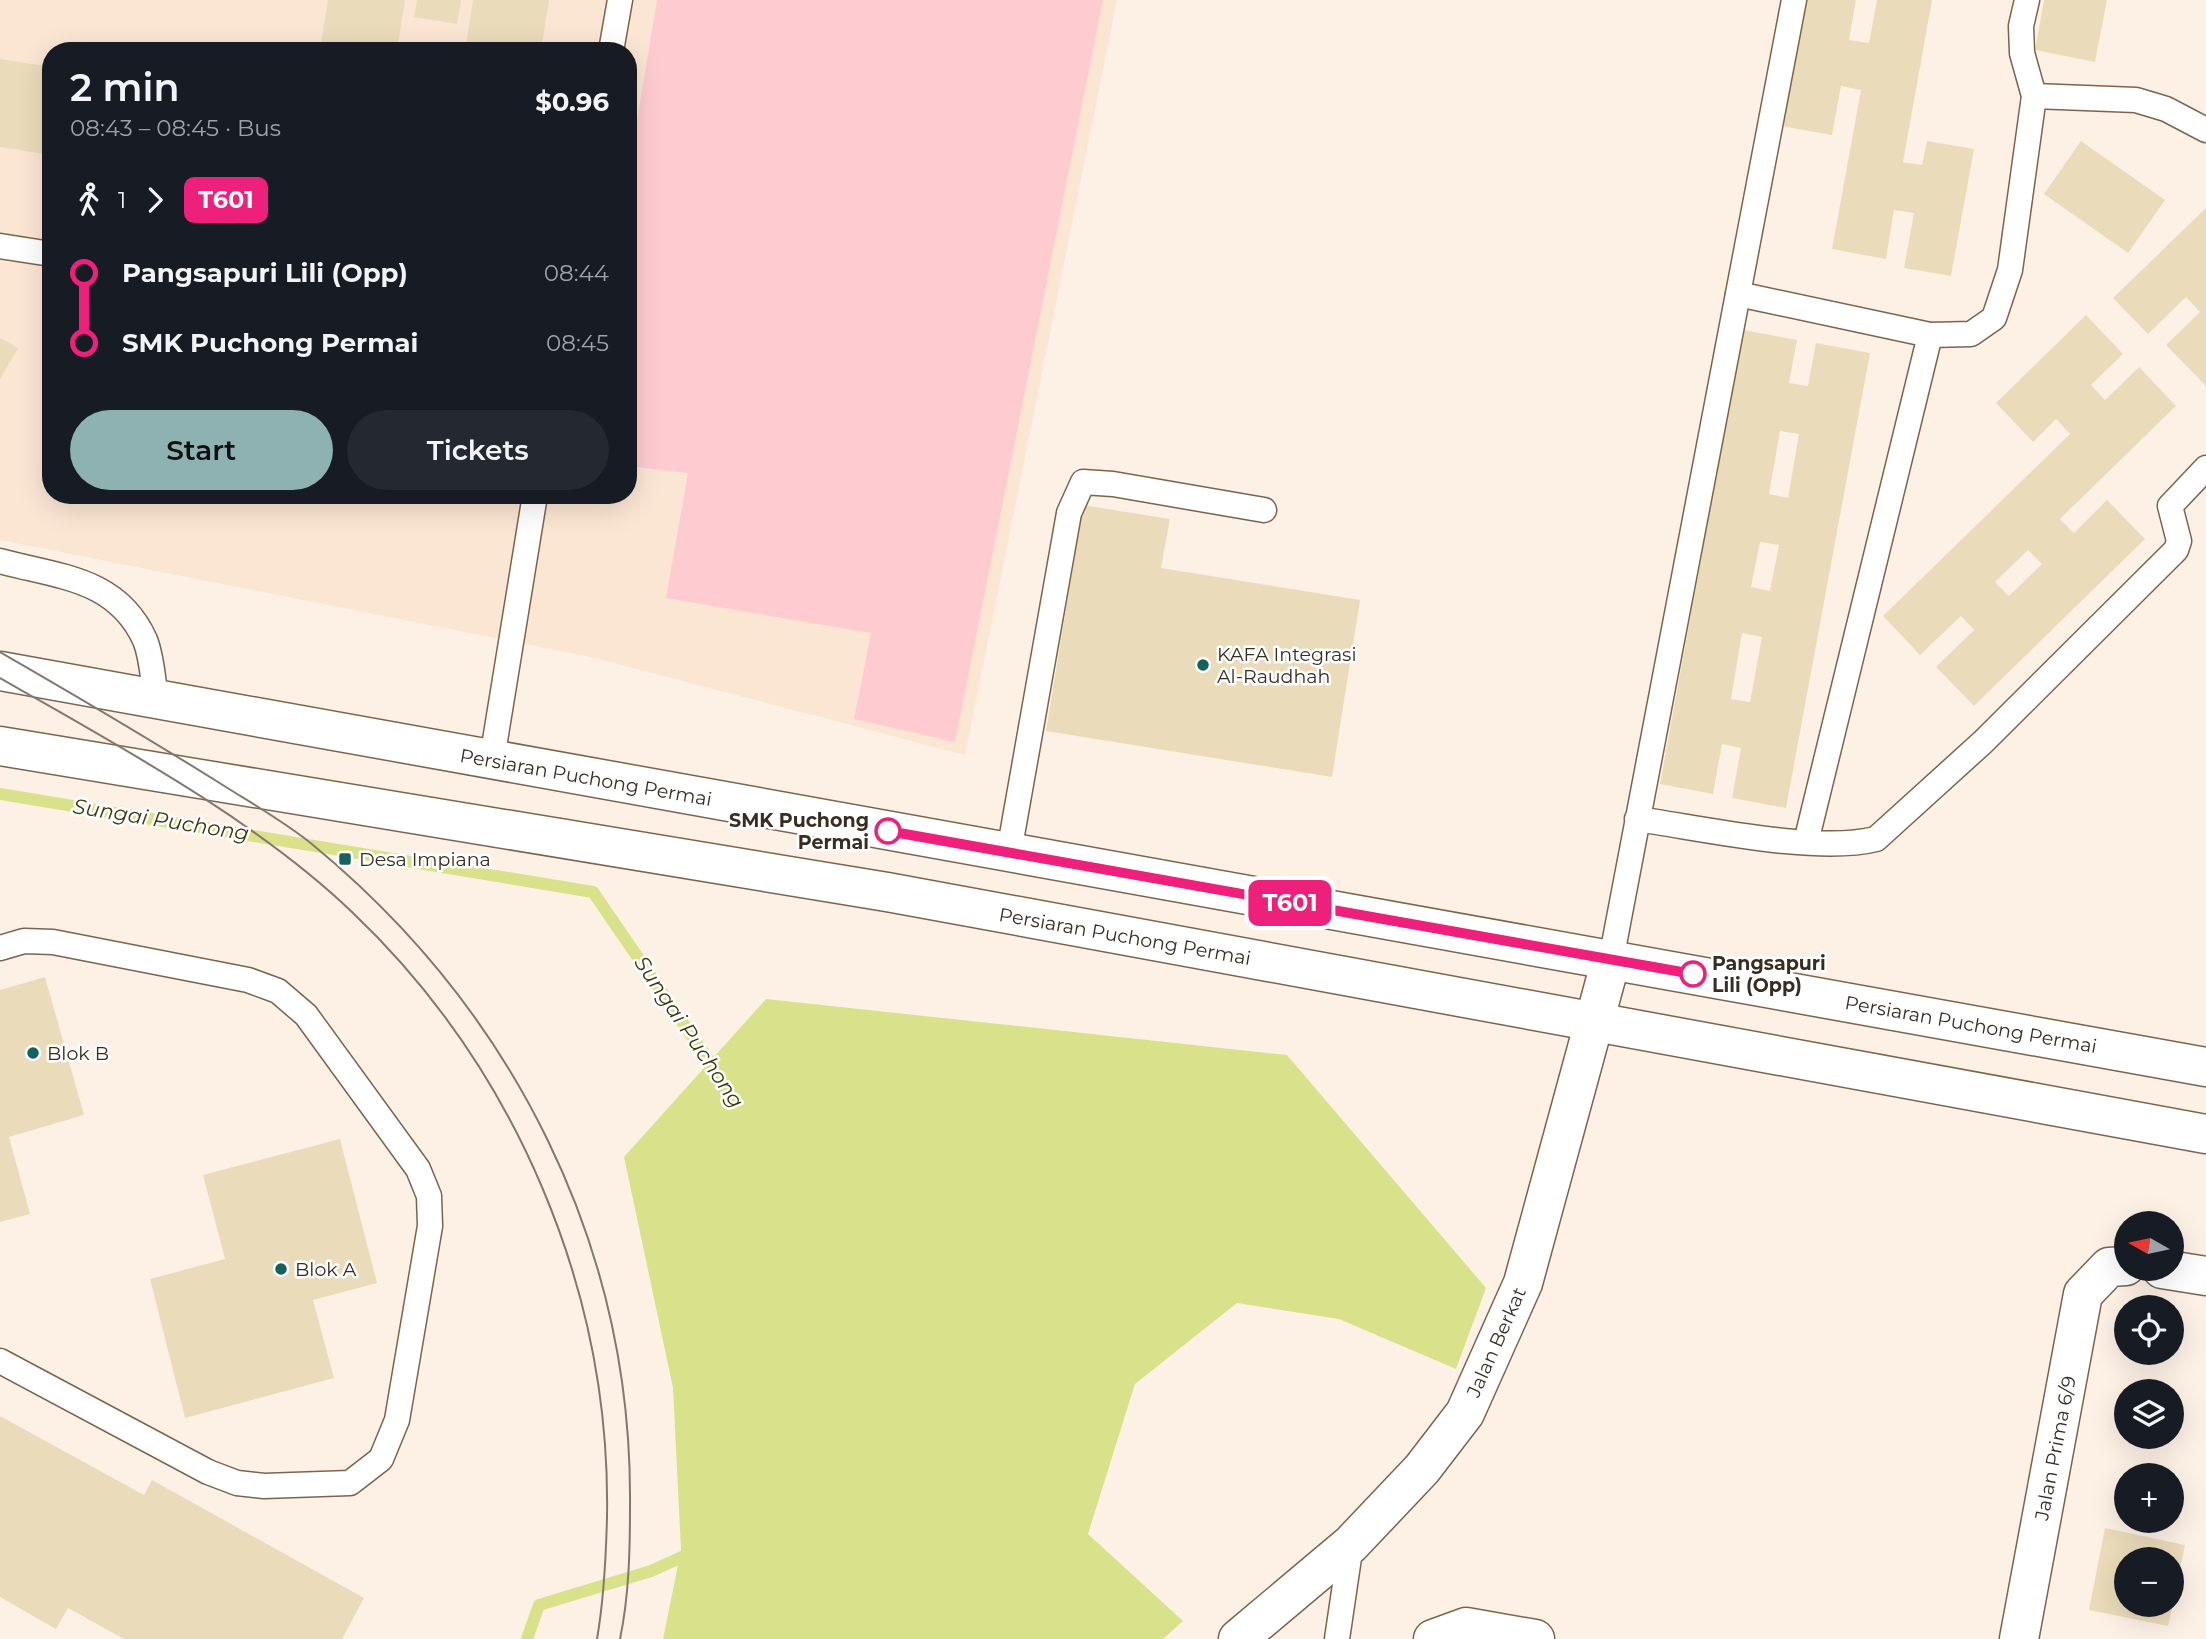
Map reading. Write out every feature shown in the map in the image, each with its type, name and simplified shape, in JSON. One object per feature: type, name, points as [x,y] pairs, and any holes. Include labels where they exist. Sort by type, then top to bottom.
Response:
[{"type":"main road","name":"Persiaran Puchong Permai","points":[[0,671],[2206,1066]]},
{"type":"main road","name":"Persiaran Puchong Permai","points":[[0,746],[887,892],[2206,1134]]},
{"type":"main road","name":"Jalan Berkat","points":[[1238,1639],[1351,1544],[1422,1469],[1465,1413],[1523,1283],[1611,960]]},
{"type":"main road","name":"Jalan Prima 6/9","points":[[2019,1639],[2083,1294],[2114,1269]]},
{"type":"main road","points":[[2184,1272],[2206,1276]]},
{"type":"main road","points":[[1433,1639],[1466,1627],[1535,1639]]},
{"type":"lane","points":[[613,42],[620,0]]},
{"type":"lane","points":[[1611,960],[1794,0]]},
{"type":"lane","points":[[1738,294],[1930,335],[1971,334],[1994,318],[2010,270],[2034,96],[2022,53],[2021,26],[2027,0]]},
{"type":"lane","points":[[2034,96],[2136,100],[2166,109],[2206,130]]},
{"type":"lane","points":[[0,246],[42,253]]},
{"type":"lane","points":[[1805,842],[1930,335]]},
{"type":"lane","points":[[1637,819],[1805,842],[1859,843],[1876,839],[1983,741],[2176,550],[2179,541],[2170,506],[2176,496],[2206,467]]},
{"type":"lane","points":[[1009,852],[1069,513],[1083,482],[1113,484],[1264,510]]},
{"type":"lane","points":[[492,759],[534,504]]},
{"type":"lane","points":[[0,561],[99,588],[127,608],[146,642],[156,699]]},
{"type":"lane","points":[[0,948],[24,941],[53,942],[248,980],[278,991],[306,1016],[418,1169],[429,1196],[430,1226],[397,1420],[381,1459],[350,1483],[264,1486],[237,1483],[208,1472],[0,1361]]},
{"type":"lane","points":[[1337,1639],[1351,1544]]},
{"type":"shaded area","points":[[0,0],[1117,0],[965,755],[591,657],[0,540]]},
{"type":"shaded area","points":[[657,0],[1103,0],[955,742],[854,719],[871,633],[666,598],[688,473],[637,467],[637,120]]},
{"type":"shaded area","points":[[766,999],[1287,1055],[1486,1288],[1456,1369],[1339,1319],[1237,1303],[1135,1384],[1088,1534],[1183,1621],[1163,1639],[663,1639],[681,1550],[673,1388],[624,1157]]},
{"type":"building","points":[[328,0],[405,0],[398,42],[321,42]]},
{"type":"building","points":[[417,0],[461,0],[457,24],[414,17]]},
{"type":"building","points":[[473,0],[549,0],[542,42],[466,42]]},
{"type":"building","points":[[1803,0],[1856,0],[1849,40],[1869,43],[1877,0],[1932,0],[1903,162],[1922,165],[1927,141],[1974,149],[1951,276],[1904,268],[1914,213],[1894,210],[1886,259],[1832,249],[1861,90],[1841,86],[1832,135],[1781,126]]},
{"type":"building","points":[[2044,0],[2107,0],[2095,62],[2035,50]]},
{"type":"building","points":[[0,59],[42,66],[42,154],[0,147]]},
{"type":"building","points":[[2081,141],[2165,200],[2128,253],[2044,194]]},
{"type":"building","points":[[2206,208],[2206,386],[2166,345],[2200,312],[2186,297],[2148,334],[2113,298]]},
{"type":"building","points":[[2086,315],[2123,354],[2091,385],[2105,400],[2139,367],[2176,406],[2060,519],[2074,533],[2107,500],[2145,539],[1974,706],[1936,667],[1974,630],[1961,616],[1920,655],[1883,616],[2070,434],[2056,419],[2033,442],[1996,403]],"holes":[[[2028,550],[2042,564],[2009,596],[1995,582]]]},
{"type":"building","points":[[1743,330],[1797,340],[1789,383],[1808,386],[1816,343],[1870,353],[1786,808],[1732,798],[1741,748],[1722,744],[1713,794],[1660,784]],"holes":[[[1780,431],[1799,434],[1788,498],[1769,494]],[[1760,542],[1779,545],[1770,591],[1751,587]],[[1742,633],[1762,637],[1750,702],[1731,699]]]},
{"type":"building","points":[[0,338],[18,348],[0,379]]},
{"type":"building","name":"KAFA Integrasi Al-Raudhah","points":[[1083,505],[1170,519],[1161,568],[1360,600],[1332,777],[1046,731]]},
{"type":"building","name":"Blok B","points":[[45,977],[84,1115],[9,1137],[30,1214],[0,1222],[0,990]]},
{"type":"building","name":"Blok A","points":[[340,1139],[377,1283],[313,1300],[334,1378],[185,1418],[150,1279],[225,1259],[203,1175]]},
{"type":"building","points":[[0,1416],[144,1495],[152,1480],[364,1598],[342,1639],[124,1639],[68,1608],[56,1629],[0,1597]]},
{"type":"building","points":[[2105,1528],[2114,1530],[2114,1533],[2129,1533],[2185,1545],[2184,1550],[2184,1547],[2114,1547],[2114,1615],[2089,1610]]},
{"type":"building","points":[[2124,1617],[2170,1617],[2168,1626]]},
{"type":"waterway","name":"Sungai Puchong","points":[[0,794],[593,892],[718,1074]]},
{"type":"waterway","name":"Sungai Puchong","points":[[527,1639],[539,1605],[651,1571],[693,1552]]},
{"type":"tram line","points":[[0,652],[191,765],[302,836],[384,910],[447,981],[502,1058],[548,1140],[584,1226],[610,1317],[625,1410],[630,1507],[627,1590],[620,1639]]},
{"type":"tram line","points":[[0,678],[184,785],[273,846],[314,878],[352,912],[410,974],[462,1041],[506,1112],[542,1188],[571,1267],[592,1349],[604,1433],[607,1517],[597,1639]]},
{"type":"bus line","name":"T601","points":[[888,831],[1693,974]]},
{"type":"place","name":"KAFA Integrasi Al-Raudhah","points":[[1203,665]]},
{"type":"place","name":"SMK Puchong Permai","points":[[888,831]]},
{"type":"place","name":"Desa Impiana","points":[[345,859]]},
{"type":"place","name":"Pangsapuri Lili (Opp)","points":[[1693,974]]},
{"type":"place","name":"Blok B","points":[[33,1053]]},
{"type":"place","name":"Blok A","points":[[281,1269]]}]
